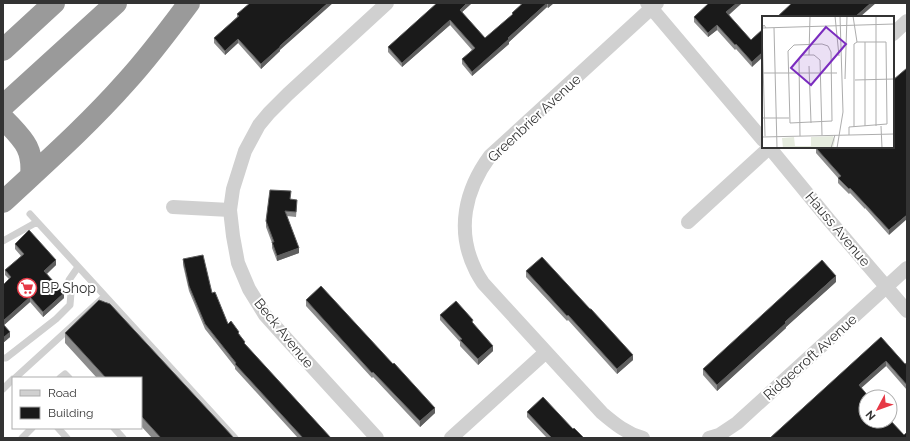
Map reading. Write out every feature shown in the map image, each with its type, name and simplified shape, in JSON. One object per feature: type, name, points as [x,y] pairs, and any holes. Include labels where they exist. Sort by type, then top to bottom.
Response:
[{"type":"highway","points":[[3,50],[54,3]]},
{"type":"highway","points":[[3,106],[116,3]]},
{"type":"highway","points":[[3,202],[63,147],[104,106],[156,46],[189,3]]},
{"type":"highway","points":[[3,118],[25,142],[31,158],[31,176]]},
{"type":"street","name":"Beck Avenue","points":[[377,438],[265,315],[249,289],[238,263],[230,210],[233,189],[245,151],[259,125],[288,94],[387,3]]},
{"type":"street","points":[[652,5],[762,139]]},
{"type":"street","name":"Greenbrier Avenue","points":[[546,352],[483,283],[475,269],[469,253],[464,224],[469,194],[477,176],[490,156],[532,119],[652,5]]},
{"type":"street","points":[[894,33],[907,21]]},
{"type":"street","points":[[688,222],[768,148]]},
{"type":"street","name":"Hauss Avenue","points":[[770,148],[907,311]]},
{"type":"street","points":[[173,207],[230,210]]},
{"type":"street","name":"Ridgecroft Avenue","points":[[709,438],[719,435],[737,423],[907,268]]},
{"type":"street","points":[[451,438],[546,352],[614,424],[631,434],[643,438]]},
{"type":"lane","points":[[30,214],[235,438]]},
{"type":"lane","points":[[3,240],[37,222]]},
{"type":"lane","points":[[3,358],[6,358],[56,319],[70,305],[71,293],[69,280],[78,267]]},
{"type":"lane","points":[[16,377],[104,296]]},
{"type":"lane","points":[[3,389],[12,381]]},
{"type":"lane","points":[[22,438],[31,429]]},
{"type":"lane","points":[[59,429],[67,438]]},
{"type":"lane","points":[[115,429],[124,438]]},
{"type":"building","points":[[250,3],[328,3],[261,64],[238,39],[225,51],[214,38],[239,16],[237,14]]},
{"type":"building","points":[[437,3],[467,3],[460,10],[485,38],[513,14],[512,13],[523,3],[547,3],[472,72],[462,59],[475,48],[450,20],[402,63],[388,47]]},
{"type":"building","points":[[709,3],[737,3],[726,12],[751,40],[762,30],[762,53],[752,62],[717,25],[708,33],[694,17]]},
{"type":"building","points":[[792,3],[871,3],[856,16],[778,16]]},
{"type":"building","points":[[907,68],[907,215],[889,230],[850,188],[849,189],[838,178],[841,176],[816,148],[894,148],[894,79]]},
{"type":"building","points":[[270,190],[291,191],[290,199],[297,200],[296,212],[285,211],[299,248],[277,256],[272,242],[274,242],[266,221]]},
{"type":"building","points":[[29,230],[56,260],[44,271],[64,293],[43,312],[30,297],[3,321],[3,285],[11,277],[5,270],[24,254],[15,244]]},
{"type":"building","points":[[203,255],[212,293],[215,292],[228,324],[231,321],[245,342],[244,343],[331,438],[303,438],[235,364],[236,363],[205,324],[189,286],[183,259]]},
{"type":"building","points":[[542,257],[633,355],[617,369],[526,271]]},
{"type":"building","points":[[822,260],[836,276],[717,385],[703,369]]},
{"type":"building","points":[[321,286],[435,408],[420,421],[373,372],[372,373],[306,300]]},
{"type":"building","points":[[99,300],[110,304],[234,438],[161,438],[142,417],[142,377],[105,377],[65,333]]},
{"type":"building","points":[[456,301],[493,346],[478,359],[460,340],[462,339],[440,315]]},
{"type":"building","points":[[3,324],[10,332],[3,338]]},
{"type":"building","points":[[881,337],[905,364],[907,363],[907,385],[886,361],[859,385],[862,389],[858,389],[858,429],[898,429],[904,435],[907,432],[907,438],[770,438]]},
{"type":"building","points":[[543,397],[573,429],[574,428],[584,438],[552,438],[543,429],[527,412]]},
{"type":"place","name":"BP Shop","points":[[27,288]]}]
